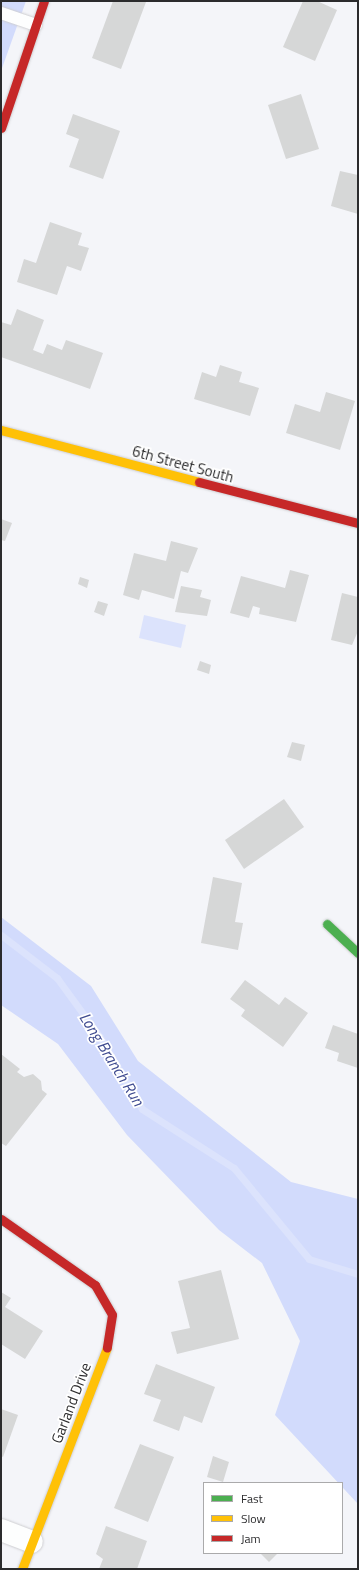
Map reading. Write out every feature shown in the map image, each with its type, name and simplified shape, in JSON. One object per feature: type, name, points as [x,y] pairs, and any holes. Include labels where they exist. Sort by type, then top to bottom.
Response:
[{"type":"street","points":[[1,128],[44,1]]},
{"type":"street","name":"6th Street South","points":[[1,430],[358,523]]},
{"type":"street","points":[[327,924],[358,953]]},
{"type":"street","name":"Garland Drive","points":[[1,1219],[62,1262],[105,1296],[112,1315],[112,1330],[22,1569]]},
{"type":"street","points":[[1,1530],[32,1542]]},
{"type":"lane","points":[[1,14],[36,25]]},
{"type":"shaded area","points":[[1,1],[26,1],[1,71]]},
{"type":"shaded area","points":[[144,615],[186,625],[181,648],[139,638]]},
{"type":"shaded area","points":[[1,917],[91,986],[138,1061],[291,1182],[358,1199],[358,1504],[343,1488],[343,1482],[337,1482],[275,1415],[300,1341],[262,1263],[219,1230],[127,1135],[58,1044],[1,1005]]},
{"type":"building","points":[[113,1],[146,2],[121,69],[92,58]]},
{"type":"building","points":[[303,1],[317,1],[337,10],[315,61],[283,47]]},
{"type":"building","points":[[301,94],[319,149],[286,159],[268,105]]},
{"type":"building","points":[[73,114],[120,131],[103,179],[69,167],[79,139],[66,134]]},
{"type":"building","points":[[340,171],[358,175],[358,214],[331,206]]},
{"type":"building","points":[[50,222],[82,233],[78,245],[89,248],[81,271],[67,266],[57,295],[17,282],[24,259],[36,263]]},
{"type":"building","points":[[17,309],[44,320],[33,350],[43,354],[47,344],[62,350],[66,340],[103,353],[90,389],[1,357],[1,322],[11,325]]},
{"type":"building","points":[[220,365],[242,372],[239,382],[259,388],[250,416],[194,399],[202,372],[216,377]]},
{"type":"building","points":[[326,392],[355,401],[340,450],[286,433],[295,404],[320,412]]},
{"type":"building","points":[[1,519],[12,523],[5,541],[1,540]]},
{"type":"building","points":[[171,541],[198,548],[188,573],[181,571],[174,599],[142,590],[139,600],[123,595],[134,553],[166,561]]},
{"type":"building","points":[[290,570],[309,575],[296,622],[259,614],[260,608],[253,606],[249,618],[230,613],[241,576],[285,588]]},
{"type":"building","points":[[80,577],[89,580],[87,588],[78,584]]},
{"type":"building","points":[[181,586],[202,590],[200,597],[211,600],[207,616],[175,612]]},
{"type":"building","points":[[342,593],[358,597],[358,631],[352,645],[331,640]]},
{"type":"building","points":[[98,601],[108,604],[104,616],[94,612]]},
{"type":"building","points":[[200,661],[211,665],[209,674],[197,670]]},
{"type":"building","points":[[292,742],[305,745],[301,761],[287,757]]},
{"type":"building","points":[[284,799],[304,827],[244,869],[225,840]]},
{"type":"building","points":[[213,877],[242,883],[235,922],[243,923],[238,950],[201,943]]},
{"type":"building","points":[[245,980],[279,1005],[285,997],[308,1013],[283,1047],[241,1016],[245,1010],[230,999]]},
{"type":"building","points":[[333,1025],[358,1034],[358,1068],[337,1061],[339,1053],[325,1048]]},
{"type":"building","points":[[1,1054],[20,1069],[17,1072],[24,1077],[33,1074],[41,1081],[42,1090],[47,1094],[6,1146],[1,1143]]},
{"type":"building","points":[[221,1270],[239,1339],[177,1354],[171,1332],[190,1328],[178,1281]]},
{"type":"building","points":[[1,1292],[11,1298],[5,1307],[43,1331],[25,1359],[1,1344]]},
{"type":"building","points":[[156,1364],[215,1387],[202,1423],[184,1416],[179,1431],[153,1421],[161,1400],[144,1394]]},
{"type":"building","points":[[1,1409],[18,1415],[3,1457],[1,1456]]},
{"type":"building","points":[[140,1444],[174,1457],[148,1522],[114,1508]]},
{"type":"building","points":[[213,1456],[229,1462],[223,1482],[207,1477]]},
{"type":"building","points":[[106,1526],[147,1541],[137,1569],[99,1569],[103,1559],[96,1554]]},
{"type":"building","points":[[261,1554],[277,1554],[269,1562]]},
{"type":"waterway","name":"Long Branch Run","points":[[1,935],[57,978],[100,1037],[142,1109],[234,1168],[309,1259],[358,1274]]},
{"type":"traffic: fast","points":[[327,924],[358,953]]},
{"type":"traffic: slow","points":[[1,430],[199,482]]},
{"type":"traffic: slow","points":[[22,1569],[107,1348]]},
{"type":"traffic: jam","points":[[1,128],[44,1]]},
{"type":"traffic: jam","points":[[199,482],[358,523]]},
{"type":"traffic: jam","points":[[1,1219],[95,1285],[112,1315],[107,1348]]}]
